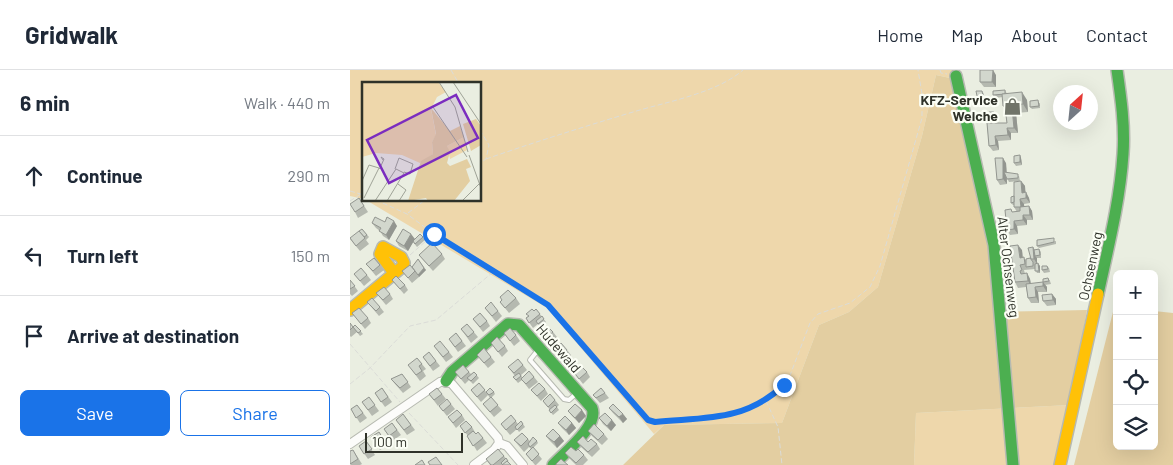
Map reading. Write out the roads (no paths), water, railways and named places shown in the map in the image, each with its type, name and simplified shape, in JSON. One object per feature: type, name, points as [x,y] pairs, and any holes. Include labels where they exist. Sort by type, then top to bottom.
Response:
[{"type":"street","name":"Ochsenweg","points":[[1060,465],[1116,210],[1123,154],[1122,107],[1117,70]]},
{"type":"street","name":"Alter Ochsenweg","points":[[956,76],[994,245],[1012,465]]},
{"type":"street","points":[[350,310],[402,267],[404,260],[383,247],[380,254],[394,273]]},
{"type":"street","name":"Hudewald","points":[[446,381],[452,372],[512,323],[519,325],[592,408],[595,417],[589,427],[553,465]]},
{"type":"street","points":[[350,444],[440,382],[446,381],[452,384],[498,438],[499,443]]},
{"type":"street","points":[[474,465],[494,450],[499,443]]},
{"type":"street","points":[[499,443],[507,446],[523,465]]},
{"type":"place","name":"KFZ-Service Weiche","points":[[1012,107]]}]
